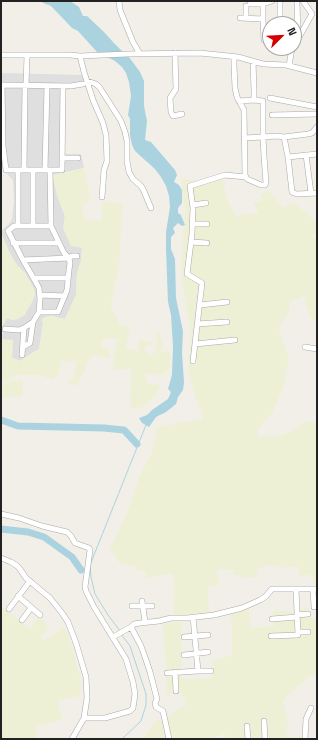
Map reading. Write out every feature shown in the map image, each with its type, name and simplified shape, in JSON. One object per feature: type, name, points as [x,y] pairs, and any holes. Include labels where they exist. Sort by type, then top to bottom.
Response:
[{"type":"street","points":[[119,1],[120,10],[133,42],[140,54]]},
{"type":"street","points":[[246,18],[248,5],[263,4],[272,1]]},
{"type":"street","points":[[280,1],[280,16]]},
{"type":"street","points":[[297,1],[297,16]]},
{"type":"street","points":[[302,32],[312,14],[303,1]]},
{"type":"street","points":[[263,4],[263,16]]},
{"type":"street","points":[[240,18],[262,20]]},
{"type":"street","points":[[175,53],[176,89],[170,98],[171,112],[174,116],[182,114]]},
{"type":"street","points":[[1,55],[80,56],[175,53],[207,54],[234,57],[263,64],[289,66],[317,73]]},
{"type":"street","points":[[18,226],[25,85],[25,55]]},
{"type":"street","points":[[80,56],[85,83],[103,123],[106,135],[107,161],[104,170],[102,197]]},
{"type":"street","points":[[289,66],[291,56]]},
{"type":"street","points":[[234,57],[235,88],[239,101],[244,110],[246,178]]},
{"type":"street","points":[[253,61],[254,100]]},
{"type":"street","points":[[63,86],[62,170],[6,170],[2,146],[2,85],[71,86],[94,83],[100,88],[121,121],[127,141],[127,161],[129,172],[133,179],[141,186],[150,208]]},
{"type":"street","points":[[39,312],[58,312],[67,290],[70,263],[69,258],[64,253],[51,226],[48,170],[47,86]]},
{"type":"street","points":[[270,98],[317,107]]},
{"type":"street","points":[[193,362],[202,283],[187,274],[191,242],[193,205],[190,186],[225,175],[246,178],[261,185],[266,184],[267,180],[263,137],[263,101],[239,101]]},
{"type":"street","points":[[272,115],[317,114]]},
{"type":"street","points":[[244,138],[284,137],[312,132],[317,127]]},
{"type":"street","points":[[284,137],[292,193],[317,193]]},
{"type":"street","points":[[288,157],[317,154]]},
{"type":"street","points":[[306,155],[311,193]]},
{"type":"street","points":[[62,158],[78,158]]},
{"type":"street","points":[[33,170],[33,226]]},
{"type":"street","points":[[193,205],[206,203]]},
{"type":"street","points":[[192,224],[207,224]]},
{"type":"street","points":[[23,347],[30,343],[33,322],[39,312],[40,295],[39,288],[34,278],[13,243],[8,231],[14,226],[51,226]]},
{"type":"street","points":[[191,242],[207,242]]},
{"type":"street","points":[[13,243],[59,243]]},
{"type":"street","points":[[23,260],[69,258],[72,256],[77,256]]},
{"type":"street","points":[[34,278],[68,278]]},
{"type":"street","points":[[40,295],[65,296]]},
{"type":"street","points":[[200,305],[227,302]]},
{"type":"street","points":[[5,329],[19,330],[33,322]]},
{"type":"street","points":[[197,324],[227,322]]},
{"type":"street","points":[[22,355],[24,328]]},
{"type":"street","points":[[195,344],[235,340]]},
{"type":"street","points":[[305,347],[317,349]]},
{"type":"street","points":[[1,514],[67,532],[75,543],[89,548],[90,550],[85,589],[94,607],[115,636],[126,659],[135,694],[133,708],[128,712],[105,718],[84,718]]},
{"type":"street","points":[[1,558],[16,565],[24,576],[57,606],[66,618],[76,643],[86,677],[87,702],[84,718],[72,739]]},
{"type":"street","points":[[9,608],[30,581]]},
{"type":"street","points":[[115,636],[134,624],[170,618],[214,614],[242,608],[265,597],[272,589],[315,589],[314,607]]},
{"type":"street","points":[[296,589],[298,632]]},
{"type":"street","points":[[18,596],[40,615]]},
{"type":"street","points":[[142,604],[145,622]]},
{"type":"street","points":[[132,606],[142,604],[152,606]]},
{"type":"street","points":[[22,620],[32,608]]},
{"type":"street","points":[[272,619],[308,614]]},
{"type":"street","points":[[193,617],[198,671]]},
{"type":"street","points":[[130,627],[141,646],[147,662],[157,699],[155,703],[156,707],[162,711],[169,739]]},
{"type":"street","points":[[271,636],[298,635],[298,632],[308,632]]},
{"type":"street","points":[[184,637],[208,635]]},
{"type":"street","points":[[184,656],[208,652]]},
{"type":"street","points":[[167,673],[211,671]]},
{"type":"street","points":[[175,672],[176,691]]},
{"type":"street","points":[[305,739],[306,719],[312,708]]},
{"type":"street","points":[[264,721],[265,739]]},
{"type":"street","points":[[248,726],[248,739]]},
{"type":"shaded area","points":[[1,73],[84,75],[87,86],[62,91],[63,154],[81,154],[84,168],[53,175],[57,195],[65,216],[64,222],[82,248],[81,261],[77,273],[76,295],[65,319],[51,316],[42,319],[43,323],[39,349],[20,361],[12,358],[2,339],[3,325],[7,318],[13,320],[30,306],[35,295],[34,289],[25,273],[11,256],[1,233],[1,231],[12,219],[14,200],[13,180],[1,166]]},
{"type":"green space","points":[[84,168],[90,195],[89,201],[82,207],[85,218],[90,221],[102,220],[102,201],[123,204],[120,259],[111,305],[112,310],[121,326],[130,327],[126,348],[138,351],[138,340],[150,341],[152,345],[146,345],[144,351],[152,356],[157,341],[156,334],[159,332],[163,344],[160,352],[168,350],[170,353],[170,368],[163,375],[144,373],[148,384],[161,385],[155,396],[143,407],[130,409],[131,369],[115,370],[113,362],[117,339],[111,338],[102,341],[102,348],[110,349],[109,358],[94,356],[88,360],[77,386],[67,383],[73,377],[76,362],[61,360],[59,373],[53,380],[40,375],[18,375],[1,383],[1,233],[11,256],[25,273],[34,289],[35,295],[25,315],[13,320],[7,318],[3,325],[2,339],[13,340],[12,358],[20,361],[39,349],[43,323],[42,319],[51,316],[65,319],[76,295],[77,273],[81,261],[82,248],[71,246],[63,228],[65,216],[57,195],[53,175]]},
{"type":"green space","points":[[221,174],[228,202],[237,216],[259,213],[253,203],[263,200],[260,194],[269,191],[284,208],[294,203],[317,223],[317,232],[311,235],[317,239],[317,320],[312,320],[304,301],[308,300],[305,295],[289,303],[289,313],[279,328],[289,359],[284,386],[271,415],[257,430],[259,437],[281,436],[294,430],[303,422],[314,421],[317,431],[317,585],[314,585],[313,575],[299,576],[298,566],[284,568],[269,565],[256,570],[259,577],[248,578],[233,575],[233,569],[217,570],[219,585],[208,586],[209,613],[174,617],[173,599],[175,595],[173,573],[146,578],[146,571],[135,571],[135,566],[120,564],[110,549],[127,513],[139,477],[151,454],[156,435],[156,427],[203,419],[188,370],[191,334],[185,303],[181,269],[185,210],[181,179],[198,181]]},
{"type":"green space","points":[[11,381],[23,381],[23,396],[1,398],[1,386]]},
{"type":"green space","points":[[1,606],[30,629],[39,616],[50,629],[40,637],[44,641],[64,627],[72,646],[81,681],[80,696],[58,700],[62,720],[36,726],[37,739],[1,739]]},
{"type":"green space","points":[[249,607],[251,629],[274,626],[272,611],[290,611],[309,608],[310,618],[317,618],[317,673],[308,677],[290,693],[283,702],[288,720],[286,737],[302,736],[302,739],[226,739],[225,733],[211,739],[144,739],[145,735],[156,721],[167,718],[186,704],[181,692],[167,695],[163,624],[181,622],[182,679],[213,678],[212,661],[232,655],[232,627],[230,612]]},
{"type":"water","points":[[41,1],[70,1],[79,7],[83,16],[87,16],[104,32],[122,51],[123,56],[129,57],[140,72],[144,81],[144,106],[147,121],[145,140],[151,142],[175,170],[177,175],[174,182],[179,185],[182,190],[182,203],[178,208],[178,213],[181,215],[185,225],[182,226],[178,223],[173,228],[175,233],[171,237],[171,249],[175,259],[176,298],[183,331],[183,390],[178,397],[176,404],[166,412],[156,417],[149,427],[142,423],[139,418],[147,415],[168,399],[171,392],[168,389],[172,375],[173,346],[171,315],[168,302],[166,250],[166,232],[170,207],[169,196],[161,177],[155,169],[135,151],[132,145],[130,135],[130,119],[128,115],[131,96],[126,73],[115,61],[97,52],[78,31],[72,28],[51,6]]},
{"type":"waterway","points":[[1,420],[18,426],[104,428],[124,430],[137,444]]},
{"type":"waterway","points":[[120,631],[95,594],[90,565],[146,425]]},
{"type":"waterway","points":[[1,529],[28,532],[44,537],[72,557],[81,570]]},
{"type":"waterway","points":[[121,634],[130,646],[146,694],[146,705],[141,721],[122,739]]}]
